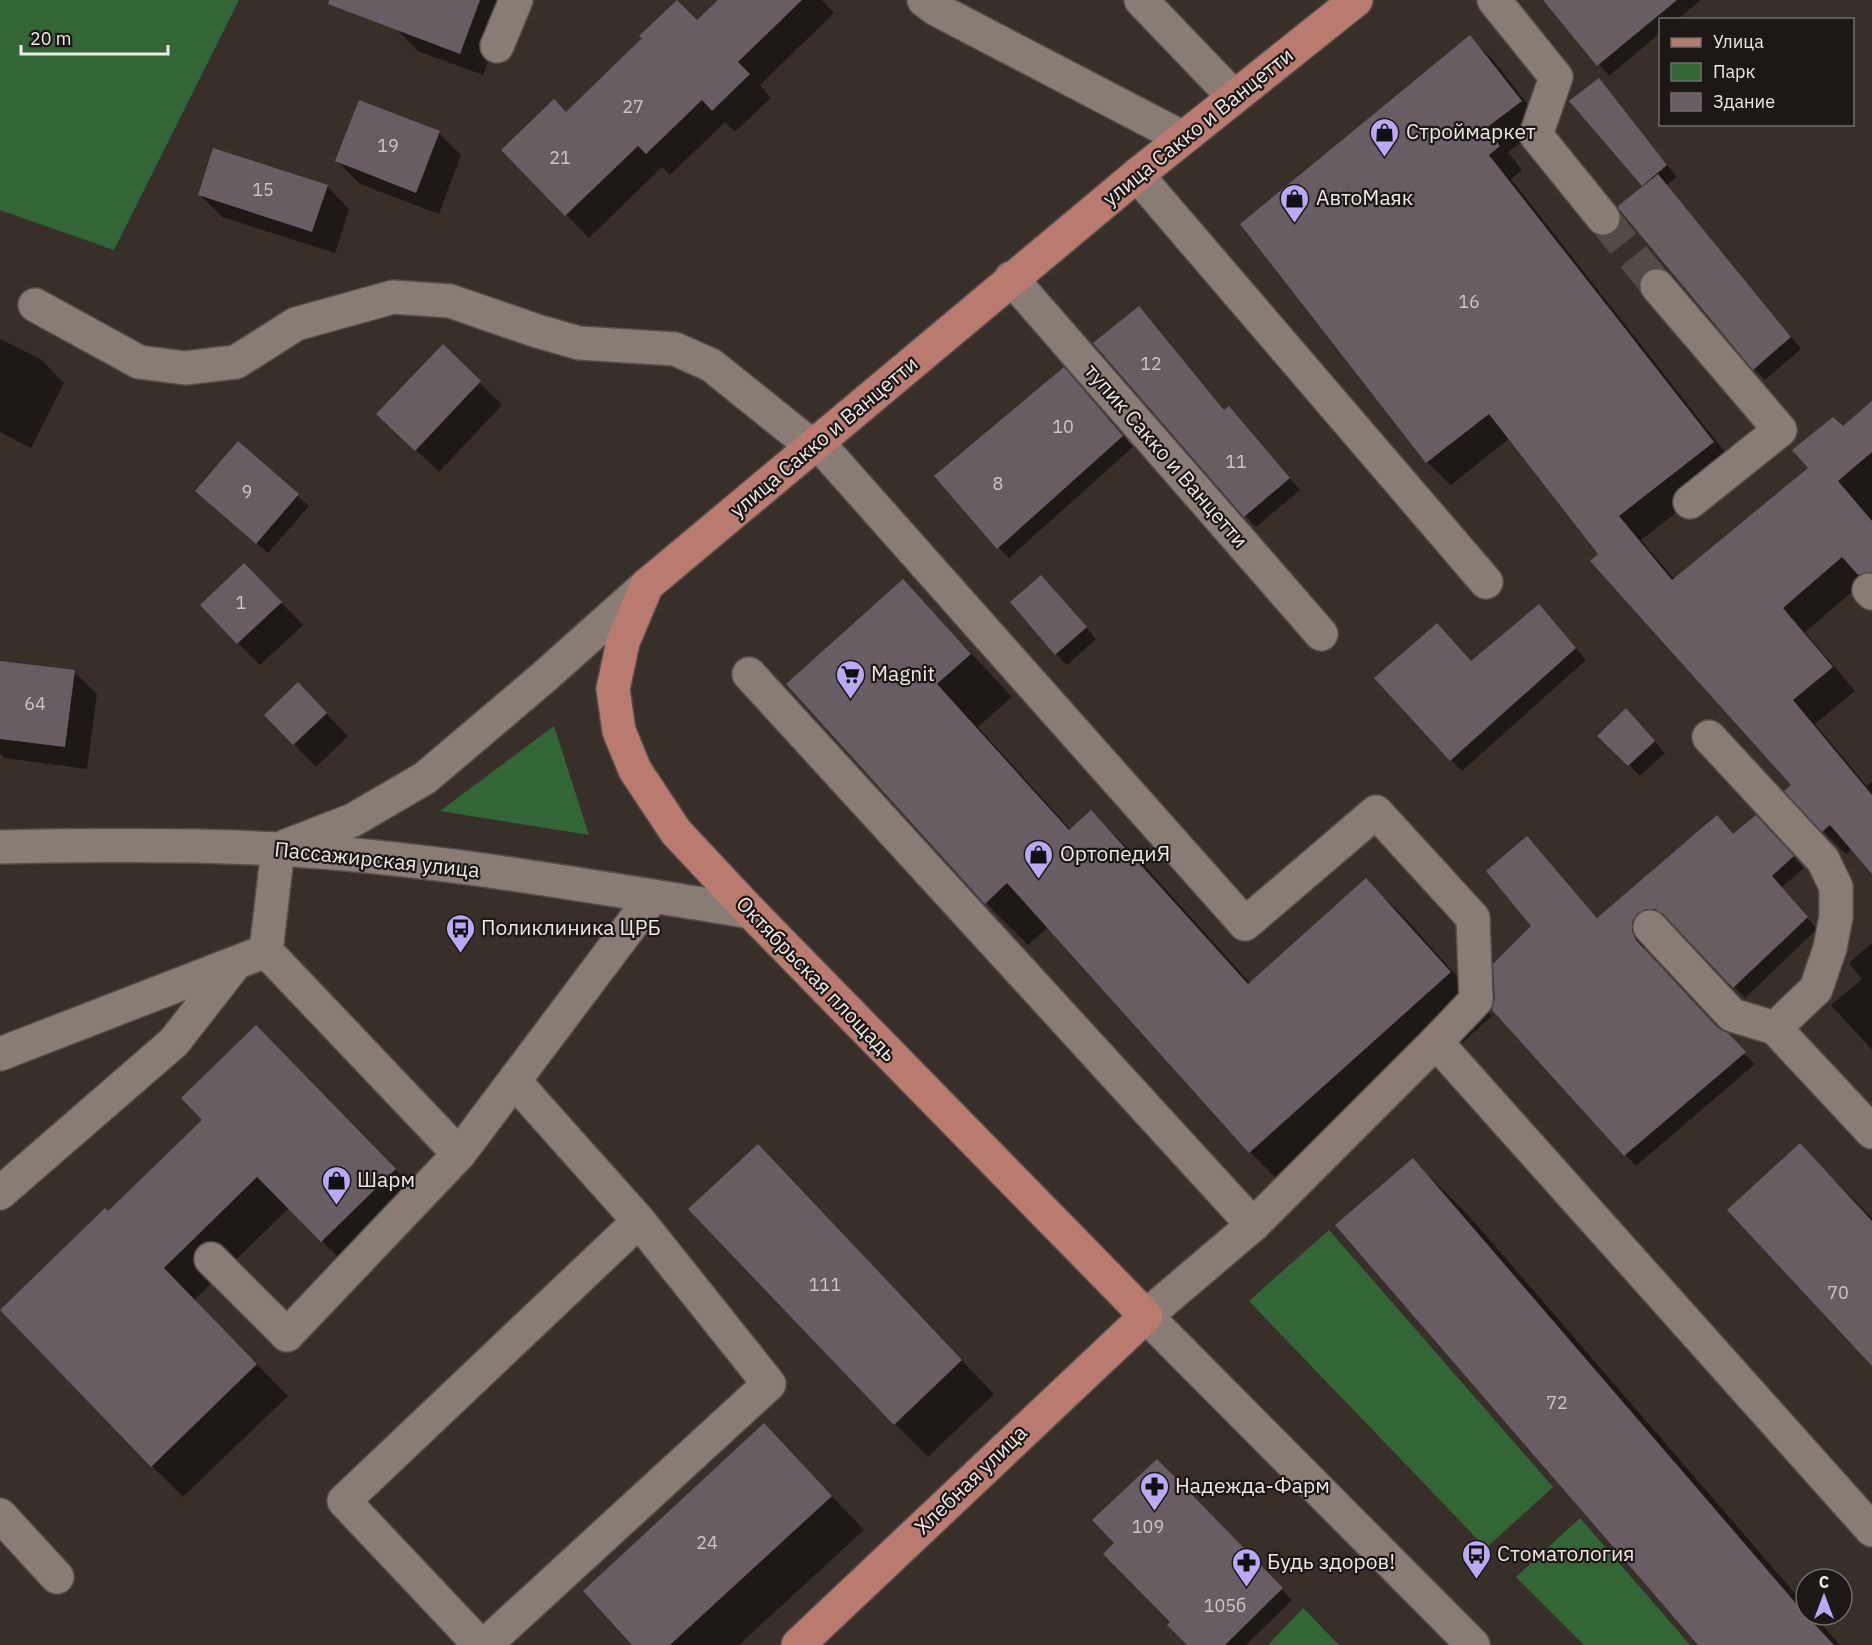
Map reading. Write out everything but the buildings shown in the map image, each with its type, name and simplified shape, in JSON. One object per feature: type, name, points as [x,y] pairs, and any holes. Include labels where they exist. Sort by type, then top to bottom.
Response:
[{"type":"main road","name":"улица Сакко и Ванцетти","points":[[647,585],[1011,278],[1356,0]]},
{"type":"main road","name":"Октябрьская площадь","points":[[647,585],[623,642],[613,689],[619,731],[635,770],[676,832],[751,912],[1146,1316]]},
{"type":"main road","name":"Хлебная улица","points":[[798,1645],[1146,1316]]},
{"type":"street","points":[[497,46],[516,0]]},
{"type":"street","points":[[924,0],[936,9],[1183,138]]},
{"type":"street","points":[[1141,0],[1234,97]]},
{"type":"street","points":[[1494,0],[1557,77],[1536,135],[1603,218]]},
{"type":"street","points":[[1137,175],[1486,582]]},
{"type":"street","name":"тупик Сакко и Ванцетти","points":[[1011,278],[1321,634]]},
{"type":"street","points":[[1657,286],[1780,430],[1690,502]]},
{"type":"street","points":[[35,305],[139,362],[185,368],[236,362],[296,324],[393,297],[450,301],[579,343],[675,349],[711,365],[815,444],[1245,924],[1376,812],[1473,918],[1476,1000],[1253,1225],[1146,1316],[1473,1645]]},
{"type":"street","name":"улица Сакко и Ванцетти","points":[[278,849],[353,820],[424,778],[544,678],[647,585]]},
{"type":"street","points":[[749,674],[1253,1225]]},
{"type":"street","points":[[1708,737],[1823,860],[1836,887],[1836,917],[1830,948],[1816,988],[1775,1028]]},
{"type":"street","name":"Пассажирская улица","points":[[0,847],[109,845],[278,849],[470,868],[751,912]]},
{"type":"street","points":[[266,951],[278,849]]},
{"type":"street","points":[[211,1259],[287,1335],[459,1154],[653,896]]},
{"type":"street","points":[[1650,927],[1732,1015],[1775,1028],[1872,1132]]},
{"type":"street","points":[[0,1054],[266,951]]},
{"type":"street","points":[[266,951],[459,1154]]},
{"type":"street","points":[[0,1193],[174,1042],[236,964]]},
{"type":"street","points":[[1436,1042],[1872,1530]]},
{"type":"street","points":[[485,1645],[769,1384],[639,1221],[515,1082]]},
{"type":"street","points":[[480,1645],[344,1501],[639,1221]]},
{"type":"street","points":[[0,1515],[57,1577]]},
{"type":"green space","points":[[0,0],[239,0],[114,250],[0,210]]},
{"type":"green space","points":[[554,726],[589,835],[440,811]]},
{"type":"green space","points":[[1329,1230],[1553,1487],[1486,1548],[1249,1301]]},
{"type":"green space","points":[[1580,1518],[1690,1645],[1584,1645],[1516,1577]]},
{"type":"green space","points":[[1303,1608],[1339,1645],[1268,1645]]},
{"type":"tunnel","points":[[1603,218],[1657,286]]},
{"type":"place","name":"Строймаркет","points":[[1385,158]]},
{"type":"place","name":"АвтоМаяк","points":[[1295,224]]},
{"type":"place","name":"Magnit","points":[[850,700]]},
{"type":"place","name":"ОртопедиЯ","points":[[1039,880]]},
{"type":"place","name":"Поликлиника ЦРБ","points":[[460,954]]},
{"type":"place","name":"Шарм","points":[[336,1206]]},
{"type":"place","name":"Надежда-Фарм","points":[[1154,1512]]},
{"type":"place","name":"Стоматология","points":[[1476,1580]]},
{"type":"place","name":"Будь здоров!","points":[[1246,1588]]}]
